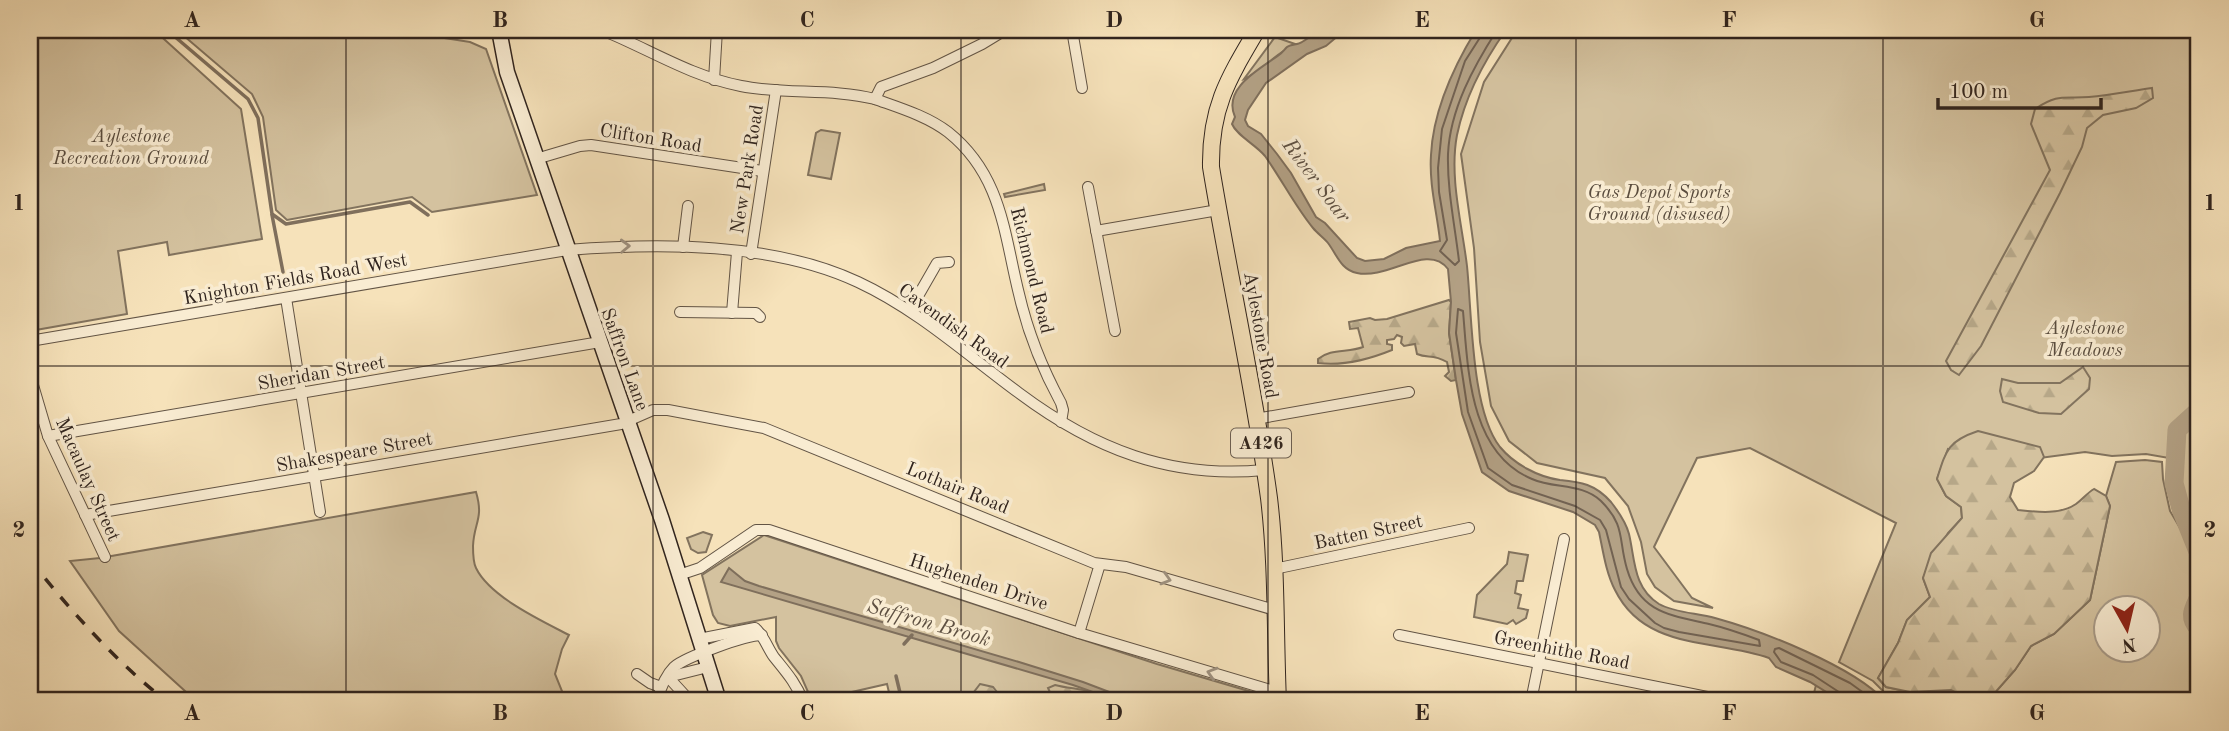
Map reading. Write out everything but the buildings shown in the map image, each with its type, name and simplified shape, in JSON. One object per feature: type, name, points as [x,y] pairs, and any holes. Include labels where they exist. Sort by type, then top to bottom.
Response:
[{"type":"main road","name":"Saffron Lane","points":[[499,30],[507,72],[628,420],[719,701]]},
{"type":"main road","name":"Aylestone Road","points":[[1257,30],[1228,78],[1216,109],[1210,142],[1218,210],[1264,470],[1274,569],[1278,697]]},
{"type":"street","name":"Richmond Road","points":[[602,30],[681,68],[714,80],[743,87],[844,93],[875,99],[913,113],[950,134],[971,156],[988,182],[1003,215],[1018,293],[1038,359],[1063,410],[1062,422]]},
{"type":"street","points":[[714,80],[717,30]]},
{"type":"street","points":[[875,99],[881,87],[933,68],[1005,30]]},
{"type":"street","points":[[1072,30],[1082,88]]},
{"type":"street","name":"New Park Road","points":[[751,254],[776,90]]},
{"type":"street","name":"Clifton Road","points":[[536,159],[592,145],[762,171]]},
{"type":"street","points":[[1088,187],[1115,331]]},
{"type":"street","points":[[683,247],[688,206]]},
{"type":"street","points":[[1096,231],[1218,210]]},
{"type":"street","name":"Cavendish Road","points":[[567,250],[621,246],[683,247],[737,252],[812,265],[844,276],[910,310],[1025,398],[1062,422],[1120,452],[1163,465],[1211,472],[1264,470]]},
{"type":"street","name":"Knighton Fields Road West","points":[[30,341],[567,250]]},
{"type":"street","points":[[732,313],[737,252]]},
{"type":"street","points":[[910,310],[937,263],[949,262]]},
{"type":"street","points":[[286,298],[320,512]]},
{"type":"street","points":[[680,312],[756,313],[761,317]]},
{"type":"street","name":"Sheridan Street","points":[[48,436],[600,342]]},
{"type":"street","name":"Macaulay Street","points":[[30,375],[48,436],[104,557]]},
{"type":"street","points":[[1256,419],[1409,391]]},
{"type":"street","name":"Lothair Road","points":[[628,420],[660,409],[764,428],[1100,564],[1126,567],[1275,610]]},
{"type":"street","name":"Shakespeare Street","points":[[85,515],[608,426],[628,420]]},
{"type":"street","name":"Hughenden Drive","points":[[679,575],[700,568],[762,528],[1278,697]]},
{"type":"street","name":"Batten Street","points":[[1274,569],[1469,528]]},
{"type":"street","points":[[1531,701],[1564,539]]},
{"type":"street","points":[[1079,633],[1100,564]]},
{"type":"street","points":[[657,701],[661,687],[668,677],[704,653],[750,636],[762,635],[776,659],[796,684],[803,701]]},
{"type":"street","name":"Greenhithe Road","points":[[1399,635],[1718,701]]},
{"type":"street","points":[[636,674],[650,684],[661,687]]},
{"type":"street","points":[[668,677],[690,701]]},
{"type":"green space","name":"Aylestone Recreation Ground","points":[[30,30],[154,30],[241,109],[262,239],[169,255],[167,242],[118,251],[127,314],[30,331]]},
{"type":"green space","points":[[177,30],[393,30],[470,42],[486,49],[537,195],[432,212],[412,197],[287,220],[276,210],[263,117],[252,94]]},
{"type":"green space","points":[[1517,30],[2199,30],[2199,554],[2178,497],[2175,459],[2146,454],[2112,456],[2085,452],[2009,462],[1948,449],[1937,479],[1946,496],[1961,507],[1962,518],[1948,533],[1923,578],[1930,597],[1907,620],[1898,643],[1878,678],[1886,687],[1910,692],[1951,690],[1972,701],[1893,701],[1873,681],[1839,662],[1896,523],[1750,448],[1697,458],[1654,547],[1692,598],[1713,608],[1674,601],[1655,587],[1647,574],[1641,542],[1628,506],[1605,478],[1537,463],[1509,441],[1491,406],[1480,342],[1474,248],[1461,154],[1484,82]]},
{"type":"green space","points":[[1275,37],[1298,45],[1284,51],[1244,79]]},
{"type":"green space","points":[[2152,88],[2153,98],[2136,108],[2103,115],[2087,128],[2082,147],[2060,193],[1981,346],[1959,375],[1951,370],[1946,361],[2050,170],[2031,124],[2035,109],[2056,99]]},
{"type":"green space","points":[[821,130],[840,133],[831,179],[808,175],[816,133]]},
{"type":"green space","points":[[1044,184],[1045,190],[1005,197],[1004,194]]},
{"type":"green space","points":[[1449,300],[1449,333],[1456,380],[1451,381],[1445,376],[1449,372],[1447,362],[1417,354],[1415,344],[1404,346],[1401,343],[1402,337],[1397,335],[1394,339],[1387,340],[1387,344],[1392,345],[1392,350],[1346,363],[1318,363],[1318,359],[1328,353],[1363,347],[1358,328],[1350,329],[1349,322],[1370,318],[1387,319]]},
{"type":"green space","points":[[2083,367],[2090,378],[2089,389],[2061,414],[2039,413],[2003,402],[2000,391],[2002,379],[2018,383],[2060,383]]},
{"type":"green space","points":[[1978,431],[2040,447],[2044,457],[2034,471],[2014,483],[2010,497],[2018,510],[2063,510],[2076,504],[2094,489],[2106,496],[2110,506],[2090,600],[2054,634],[2031,646],[2015,670],[1992,696],[1972,701],[1951,690],[1910,692],[1886,687],[1878,678],[1898,643],[1907,620],[1930,597],[1923,578],[1931,553],[1962,518],[1961,507],[1946,496],[1937,479],[1943,461],[1954,443]]},
{"type":"green space","points":[[2116,462],[2162,462],[2170,511],[2190,545],[2197,568],[2188,626],[2199,638],[2199,701],[1977,701],[1992,696],[2015,670],[2031,646],[2054,634],[2090,600],[2110,506],[2106,496]]},
{"type":"green space","points":[[476,492],[479,515],[473,546],[476,568],[483,579],[504,598],[569,635],[555,674],[566,701],[196,701],[119,631],[70,561],[100,558]]},
{"type":"green space","points":[[703,532],[712,535],[706,552],[698,553],[691,549],[687,538]]},
{"type":"green space","points":[[764,535],[1157,664],[1252,692],[1260,701],[891,701],[887,684],[812,701],[801,676],[776,641],[776,617],[730,626],[718,623],[713,615],[702,575]]},
{"type":"green space","points":[[1509,552],[1528,555],[1523,581],[1517,581],[1515,593],[1521,595],[1518,608],[1528,610],[1526,618],[1516,624],[1513,620],[1507,624],[1474,617],[1477,595],[1507,564]]},
{"type":"green space","points":[[980,684],[1022,701],[973,701],[974,692]]},
{"type":"green space","points":[[1055,685],[1090,692],[1110,701],[1054,701],[1048,688]]},
{"type":"green space","points":[[1816,685],[1841,701],[1812,701]]},
{"type":"water","points":[[1321,30],[1345,30],[1326,46],[1307,54],[1266,83],[1248,110],[1245,120],[1248,126],[1261,134],[1291,173],[1316,217],[1325,223],[1357,258],[1365,261],[1384,259],[1406,248],[1440,241],[1431,166],[1440,106],[1476,30],[1506,30],[1470,93],[1460,121],[1454,167],[1467,266],[1474,361],[1483,410],[1490,431],[1500,447],[1527,469],[1543,476],[1587,485],[1611,502],[1628,530],[1634,563],[1644,590],[1659,604],[1734,624],[1806,651],[1852,675],[1885,701],[1841,701],[1810,682],[1776,667],[1769,658],[1683,640],[1644,624],[1628,610],[1615,590],[1595,525],[1573,512],[1509,491],[1482,472],[1462,414],[1456,380],[1449,333],[1451,302],[1448,269],[1440,262],[1430,259],[1369,274],[1347,269],[1328,243],[1306,220],[1265,156],[1232,124],[1235,117],[1232,107],[1234,97],[1245,80],[1290,45],[1300,43]]},
{"type":"water","points":[[729,568],[745,581],[759,586],[1019,662],[1133,701],[1118,701],[1073,685],[721,582]]},
{"type":"waterway","name":"Saffron Brook","points":[[167,30],[248,99],[258,118],[272,214],[286,224],[410,202],[428,215]]},
{"type":"waterway","name":"Saffron Brook","points":[[272,215],[283,272]]},
{"type":"waterway","points":[[2199,410],[2177,430],[2174,483],[2199,554]]},
{"type":"waterway","points":[[2199,597],[2193,610],[2193,617],[2199,629]]},
{"type":"waterway","points":[[904,644],[912,635]]},
{"type":"waterway","points":[[896,676],[902,701]]},
{"type":"railway","points":[[30,560],[94,635],[166,701]]},
{"type":"water label","name":"River Soar","points":[[1317,180]]},
{"type":"park label","name":"Gas Depot Sports Ground (disused)","points":[[1659,202]]},
{"type":"park label","name":"Aylestone Meadows","points":[[2085,338]]}]
